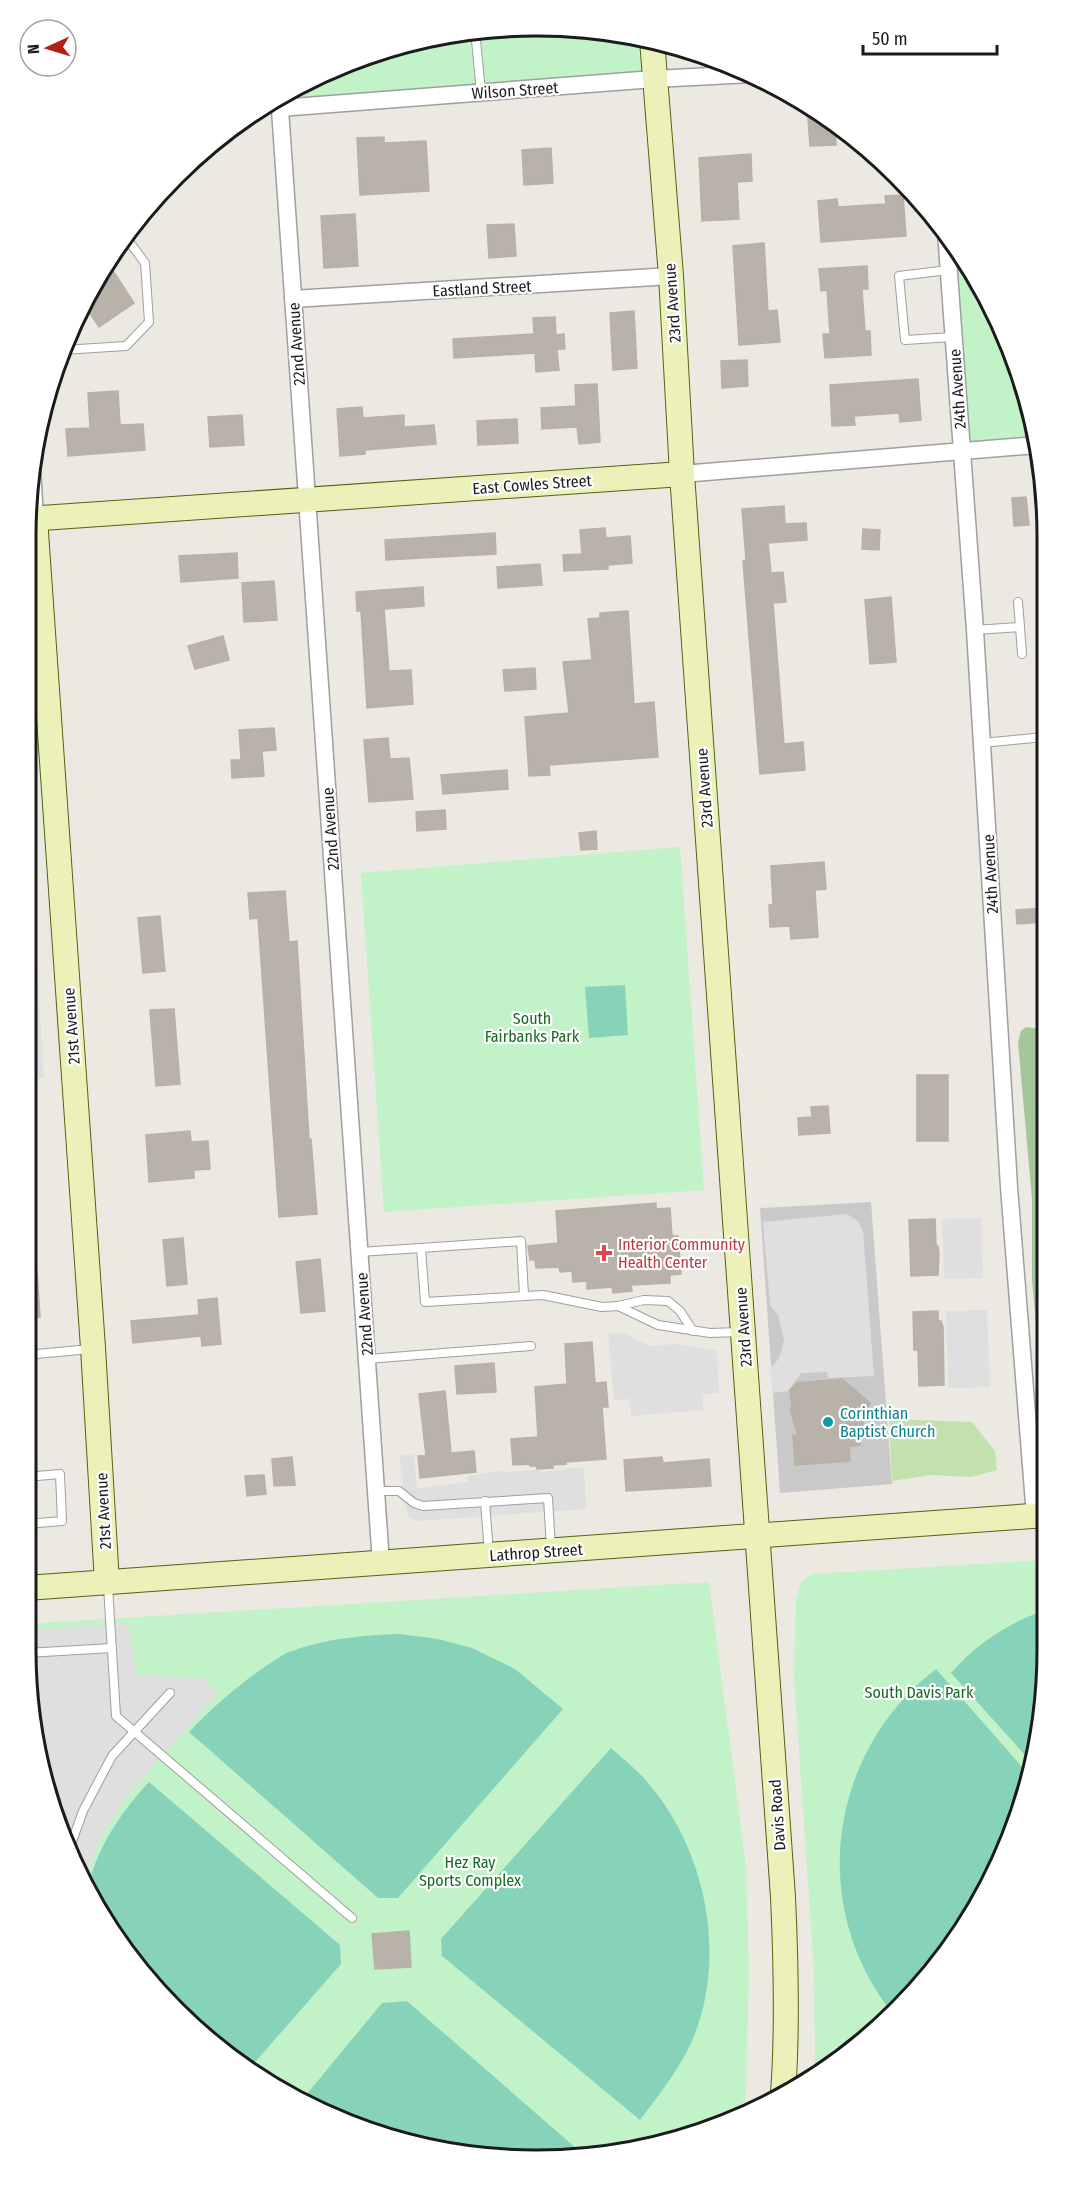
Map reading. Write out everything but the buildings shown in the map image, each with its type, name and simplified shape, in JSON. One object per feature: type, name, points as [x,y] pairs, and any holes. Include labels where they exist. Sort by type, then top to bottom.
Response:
[{"type":"street","name":"23rd Avenue","points":[[653,50],[671,276],[682,474],[744,1332],[756,1536]]},
{"type":"street","name":"Wilson Street","points":[[289,102],[481,92],[730,75]]},
{"type":"street","name":"22nd Avenue","points":[[280,106],[381,1563]]},
{"type":"street","name":"24th Avenue","points":[[946,249],[975,630],[1009,1199],[1037,1485]]},
{"type":"street","name":"Eastland Street","points":[[293,299],[671,276]]},
{"type":"street","name":"East Cowles Street","points":[[37,519],[682,474],[1028,446]]},
{"type":"street","name":"21st Avenue","points":[[36,586],[93,1348],[107,1582]]},
{"type":"street","name":"Lathrop Street","points":[[36,1587],[1037,1516]]},
{"type":"street","name":"Davis Road","points":[[756,1536],[786,1960],[783,2085]]},
{"type":"lane","points":[[477,39],[481,92]]},
{"type":"lane","points":[[72,349],[126,346],[149,322],[145,263],[131,244]]},
{"type":"lane","points":[[948,270],[898,276],[905,340],[953,337]]},
{"type":"lane","points":[[1018,602],[1022,654]]},
{"type":"lane","points":[[975,630],[1020,627]]},
{"type":"lane","points":[[982,743],[1037,738]]},
{"type":"lane","points":[[359,1252],[521,1241],[524,1296]]},
{"type":"lane","points":[[421,1248],[425,1302],[543,1295],[602,1308],[644,1300],[668,1301],[680,1311],[693,1330]]},
{"type":"lane","points":[[618,1306],[658,1325],[710,1333],[744,1332]]},
{"type":"lane","points":[[367,1359],[531,1346]]},
{"type":"lane","points":[[36,1354],[93,1348]]},
{"type":"lane","points":[[36,1476],[60,1474],[62,1521],[36,1523]]},
{"type":"lane","points":[[376,1491],[399,1491],[414,1503],[423,1506],[548,1498],[551,1551]]},
{"type":"lane","points":[[485,1501],[489,1555]]},
{"type":"lane","points":[[107,1582],[116,1716],[352,1918]]},
{"type":"lane","points":[[36,1652],[112,1648]]},
{"type":"lane","points":[[73,1838],[83,1811],[112,1756],[170,1693]]},
{"type":"shaded area","points":[[36,953],[44,1078],[36,1079]]},
{"type":"shaded area","points":[[871,1202],[892,1484],[780,1493],[760,1208]]},
{"type":"shaded area","points":[[847,1214],[858,1221],[863,1231],[874,1376],[828,1378],[827,1372],[801,1373],[788,1391],[772,1393],[770,1366],[774,1365],[780,1356],[784,1340],[778,1315],[770,1305],[763,1222]]},
{"type":"shaded area","points":[[981,1218],[983,1278],[944,1279],[942,1219]]},
{"type":"shaded area","points":[[987,1310],[990,1387],[948,1388],[946,1311]]},
{"type":"shaded area","points":[[623,1333],[650,1346],[676,1344],[717,1350],[719,1393],[702,1394],[703,1410],[631,1416],[629,1399],[614,1400],[608,1334]]},
{"type":"shaded area","points":[[414,1454],[417,1488],[468,1482],[468,1476],[502,1470],[505,1472],[538,1470],[541,1472],[584,1467],[586,1509],[417,1521],[408,1517],[399,1455]]},
{"type":"shaded area","points":[[129,1623],[136,1675],[204,1678],[217,1694],[125,1798],[99,1841],[89,1872],[63,1810],[46,1747],[37,1682],[36,1629]]},
{"type":"green space","points":[[536,36],[569,37],[602,40],[653,50],[654,79],[280,108],[345,74],[407,53],[471,40]]},
{"type":"green space","points":[[947,250],[970,286],[999,345],[1020,407],[1028,446],[962,451]]},
{"type":"green space","name":"South Fairbanks Park","points":[[680,847],[704,1190],[384,1212],[361,873]]},
{"type":"green space","points":[[625,985],[628,1035],[589,1038],[585,987]]},
{"type":"green space","points":[[1026,1027],[1037,1029],[1037,1334],[1032,1281],[1032,1199],[1018,1042],[1021,1031]]},
{"type":"green space","points":[[889,1419],[972,1422],[995,1451],[997,1470],[971,1477],[930,1475],[892,1481]]},
{"type":"green space","name":"South Davis Park","points":[[1037,1561],[1037,1649],[1033,1715],[1020,1779],[999,1841],[970,1900],[953,1928],[913,1980],[867,2026],[815,2066],[814,1970],[794,1677],[796,1599],[802,1581],[812,1574]]},
{"type":"green space","name":"Hez Ray Sports Complex","points":[[709,1582],[746,1867],[749,1975],[745,2104],[666,2133],[602,2146],[569,2149],[504,2149],[439,2140],[376,2123],[315,2098],[258,2066],[206,2026],[160,1980],[120,1928],[88,1871],[63,1810],[46,1747],[37,1682],[36,1623]]},
{"type":"green space","points":[[1037,1614],[1036,1682],[1033,1715],[1025,1755],[951,1673],[982,1643],[1019,1621]]},
{"type":"green space","points":[[399,1634],[438,1639],[472,1648],[515,1669],[563,1709],[398,1898],[378,1898],[189,1732],[235,1689],[286,1653],[329,1641]]},
{"type":"green space","points":[[936,1669],[1023,1767],[999,1841],[970,1900],[934,1954],[913,1980],[888,2005],[866,1972],[848,1927],[840,1880],[842,1832],[852,1786],[872,1743],[900,1703]]},
{"type":"green space","points":[[611,1748],[641,1775],[662,1801],[680,1831],[694,1863],[709,1930],[709,1964],[705,1998],[696,2031],[679,2066],[640,2120],[442,1956],[441,1939]]},
{"type":"green space","points":[[149,1782],[340,1945],[341,1964],[254,2063],[206,2026],[160,1980],[120,1928],[91,1877],[113,1828]]},
{"type":"green space","points":[[407,2001],[576,2148],[504,2149],[439,2140],[376,2123],[345,2112],[307,2094],[382,2003]]},
{"type":"place","name":"Interior Community Health Center","points":[[604,1253]]},
{"type":"place","name":"Corinthian Baptist Church","points":[[828,1422]]}]
